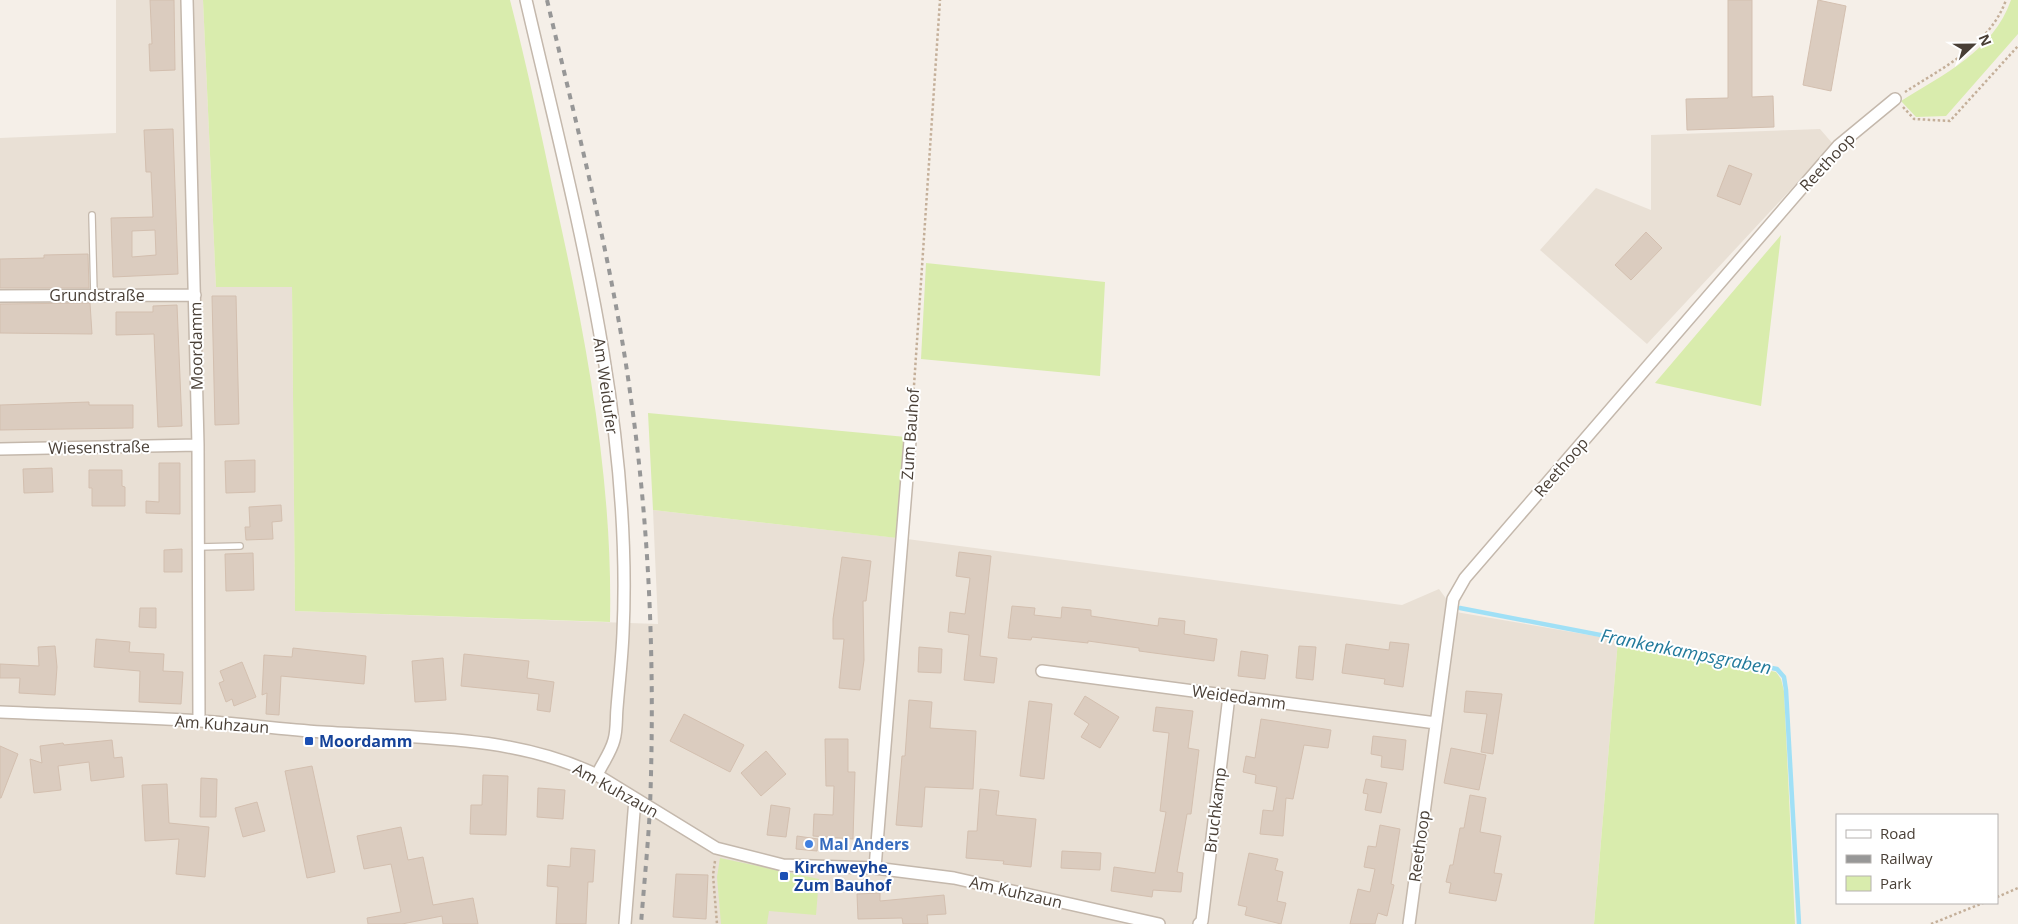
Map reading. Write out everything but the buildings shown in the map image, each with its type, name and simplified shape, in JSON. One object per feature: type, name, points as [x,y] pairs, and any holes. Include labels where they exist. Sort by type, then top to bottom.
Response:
[{"type":"street","name":"Moordamm","points":[[187,0],[198,445],[198,721]]},
{"type":"street","name":"Am Weidufer","points":[[526,0],[581,240],[607,380],[619,484],[625,584],[622,651],[614,740],[597,776]]},
{"type":"street","name":"Reethoop","points":[[1409,924],[1453,599],[1465,578],[1838,146],[1895,99]]},
{"type":"street","name":"Grundstraße","points":[[0,296],[195,294]]},
{"type":"street","name":"Zum Bauhof","points":[[875,868],[910,441]]},
{"type":"street","name":"Wiesenstraße","points":[[0,449],[198,445]]},
{"type":"street","name":"Weidedamm","points":[[1042,671],[1436,723]]},
{"type":"street","name":"Bruchkamp","points":[[1199,924],[1202,921],[1228,696]]},
{"type":"street","name":"Am Kuhzaun","points":[[0,712],[198,721],[322,732],[433,738],[522,749],[577,766],[597,776],[716,848],[783,866],[875,868],[954,878],[1159,924]]},
{"type":"street","points":[[625,924],[635,798]]},
{"type":"lane","points":[[92,215],[94,295]]},
{"type":"lane","points":[[198,547],[240,546]]},
{"type":"path","name":"Zum Bauhof","points":[[910,441],[940,0]]},
{"type":"path","points":[[2006,0],[2003,10],[1986,35],[1963,54],[1895,99],[1914,119],[1950,121],[2018,46]]},
{"type":"path","points":[[716,848],[713,875],[717,924]]},
{"type":"path","points":[[1998,897],[2018,888]]},
{"type":"path","points":[[1931,924],[1981,904]]},
{"type":"shaded area","points":[[116,0],[203,0],[216,287],[292,287],[295,611],[658,624],[653,510],[907,539],[1402,605],[1439,589],[1456,612],[1618,640],[1594,924],[0,924],[0,138],[116,133]]},
{"type":"shaded area","points":[[1820,129],[1833,144],[1647,344],[1540,250],[1596,188],[1651,210],[1651,135]]},
{"type":"green space","points":[[203,0],[510,0],[539,124],[587,356],[602,462],[607,515],[610,568],[610,622],[295,611],[292,287],[216,287]]},
{"type":"green space","points":[[2011,0],[2018,0],[2018,34],[1946,116],[1916,117],[1901,101],[1950,71],[1980,47],[2003,18]]},
{"type":"green space","points":[[1781,235],[1761,406],[1655,383]]},
{"type":"green space","points":[[926,263],[1105,282],[1100,376],[921,359]]},
{"type":"green space","points":[[648,413],[906,437],[897,538],[653,510]]},
{"type":"green space","points":[[1618,640],[1776,672],[1781,679],[1784,691],[1795,924],[1594,924]]},
{"type":"green space","points":[[720,858],[819,879],[816,915],[769,911],[767,924],[721,924],[717,877]]},
{"type":"waterway","name":"Frankenkampsgraben","points":[[1460,608],[1777,669],[1784,677],[1786,690],[1799,924]]},
{"type":"railway","points":[[547,0],[594,199],[615,299],[631,399],[643,501],[650,603],[652,705],[650,807],[641,924]]},
{"type":"place","name":"Moordamm","points":[[309,741]]},
{"type":"place","name":"Mal Anders","points":[[809,844]]},
{"type":"place","name":"Kirchweyhe, Zum Bauhof","points":[[784,876]]}]
